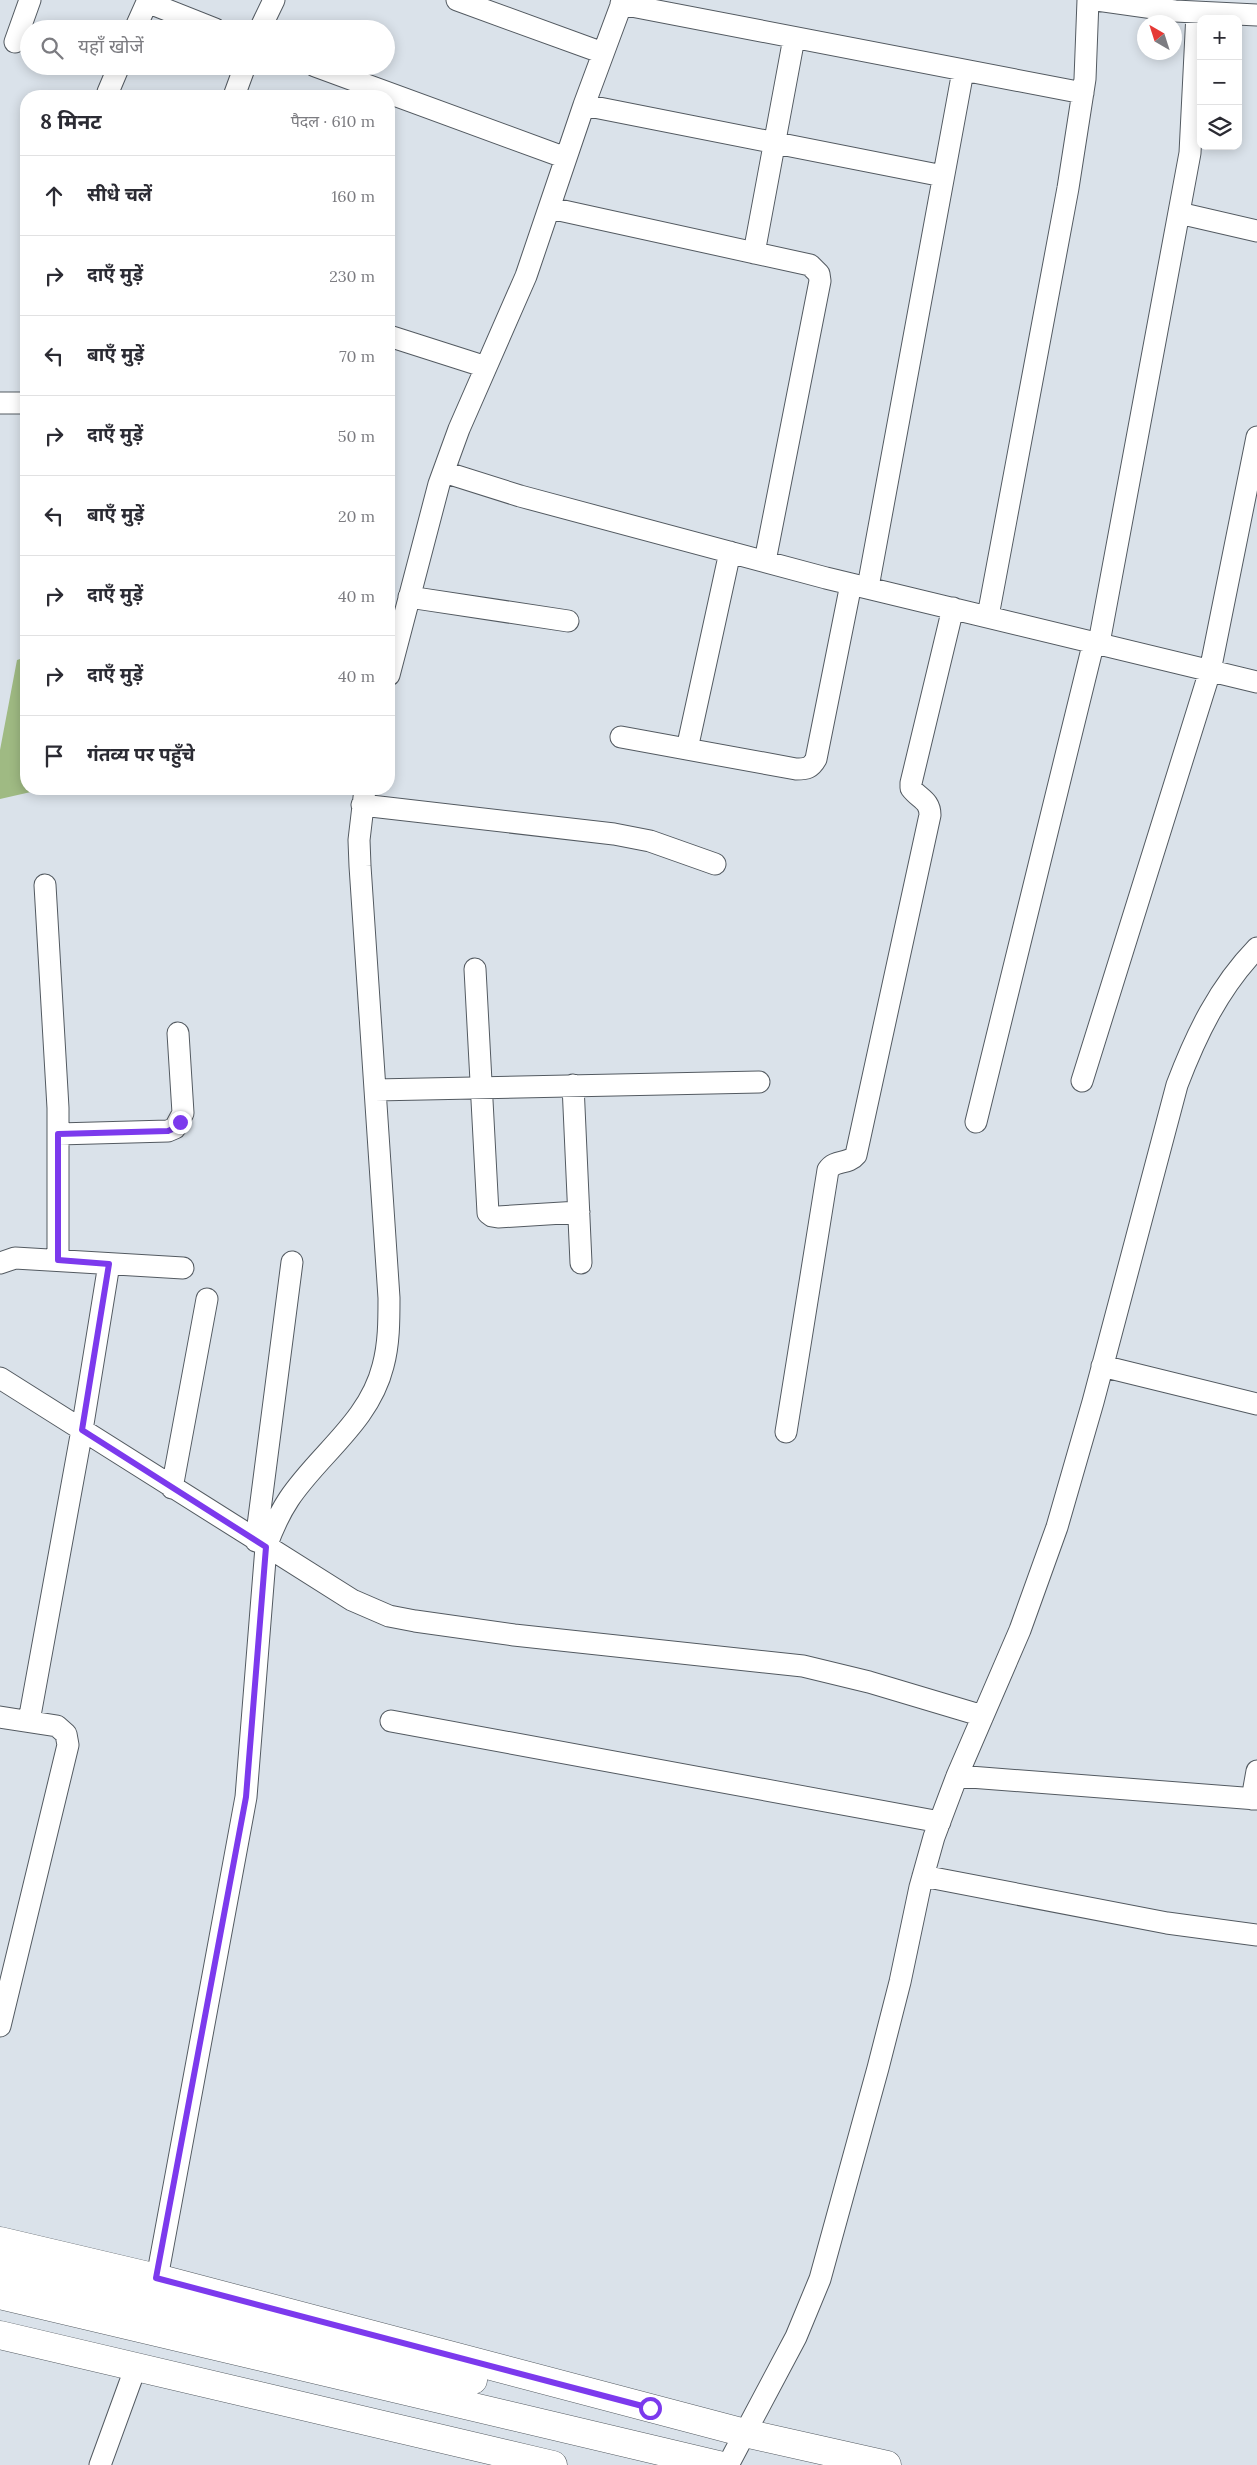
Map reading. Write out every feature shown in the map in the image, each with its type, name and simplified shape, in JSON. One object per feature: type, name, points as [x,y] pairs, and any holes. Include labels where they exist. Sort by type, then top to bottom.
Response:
[{"type":"main road","points":[[0,2241],[156,2278],[732,2452]]},
{"type":"main road","points":[[0,2269],[538,2395],[732,2452],[886,2465]]},
{"type":"main road","points":[[0,2295],[732,2452],[814,2465]]},
{"type":"main road","points":[[0,2336],[553,2465]]},
{"type":"street","points":[[23,20],[30,0]]},
{"type":"street","points":[[264,20],[274,0]]},
{"type":"street","points":[[457,0],[603,52]]},
{"type":"street","points":[[988,616],[1068,188],[1083,93],[1088,0]]},
{"type":"street","points":[[1097,0],[1197,13],[1257,15]]},
{"type":"street","points":[[139,20],[147,1],[193,20]]},
{"type":"street","points":[[395,652],[424,535],[444,472],[486,367],[526,276],[584,105],[622,2],[794,38],[1083,93]]},
{"type":"street","points":[[976,1122],[1096,642],[1179,213],[1193,131],[1197,13]]},
{"type":"street","points":[[15,42],[20,28]]},
{"type":"street","points":[[754,253],[794,38]]},
{"type":"street","points":[[621,737],[796,769],[806,770],[812,766],[816,759],[859,586],[963,71]]},
{"type":"street","points":[[109,90],[115,75]]},
{"type":"street","points":[[236,90],[242,75]]},
{"type":"street","points":[[340,75],[380,90]]},
{"type":"street","points":[[395,95],[566,158]]},
{"type":"street","points":[[584,105],[943,176]]},
{"type":"street","points":[[550,208],[815,268],[820,281],[765,561]]},
{"type":"street","points":[[1179,213],[1257,231]]},
{"type":"street","points":[[395,338],[486,367]]},
{"type":"street","points":[[0,403],[20,403]]},
{"type":"street","points":[[1082,1081],[1210,671],[1253,477],[1257,437]]},
{"type":"street","points":[[444,472],[520,496],[859,586],[1257,682]]},
{"type":"street","points":[[687,750],[730,552]]},
{"type":"street","points":[[409,597],[568,621]]},
{"type":"street","points":[[786,1432],[828,1170],[836,1163],[849,1162],[856,1155],[930,815],[930,808],[926,801],[915,793],[911,788],[911,783],[953,608]]},
{"type":"street","points":[[261,1544],[289,1499],[356,1421],[372,1395],[383,1368],[389,1337],[389,1298],[360,866],[359,840],[364,797],[614,834],[650,841],[715,864]]},
{"type":"street","points":[[45,885],[58,1134],[58,1260]]},
{"type":"street","points":[[732,2452],[796,2337],[820,2279],[883,2049],[923,1876],[957,1776],[1043,1569],[1102,1366],[1177,1085],[1191,1050],[1210,1012],[1228,984],[1257,948]]},
{"type":"street","points":[[476,969],[488,1213],[498,1217],[579,1212]]},
{"type":"street","points":[[58,1134],[168,1131],[175,1128],[183,1113],[178,1033]]},
{"type":"street","points":[[375,1090],[759,1082]]},
{"type":"street","points":[[573,1085],[581,1263]]},
{"type":"street","points":[[0,1263],[15,1258],[183,1268]]},
{"type":"street","points":[[156,2278],[246,1797],[261,1544],[292,1262]]},
{"type":"street","points":[[29,1721],[82,1430],[109,1264]]},
{"type":"street","points":[[172,1488],[207,1298]]},
{"type":"street","points":[[1102,1366],[1257,1404]]},
{"type":"street","points":[[0,1378],[352,1600],[389,1616],[514,1634],[802,1666],[869,1682],[983,1716]]},
{"type":"street","points":[[0,1717],[57,1726],[66,1734],[68,1745],[0,2026]]},
{"type":"street","points":[[391,1721],[940,1822]]},
{"type":"street","points":[[957,1776],[1254,1799],[1257,1771]]},
{"type":"street","points":[[923,1876],[1166,1923],[1257,1935]]},
{"type":"street","points":[[100,2465],[135,2369]]},
{"type":"green space","points":[[20,659],[20,794],[0,799],[0,750],[17,660]]},
{"type":"route","points":[[180,1122],[175,1128],[168,1131],[58,1134],[58,1260],[109,1264],[82,1430],[266,1547],[246,1797],[156,2278],[650,2408]]}]
